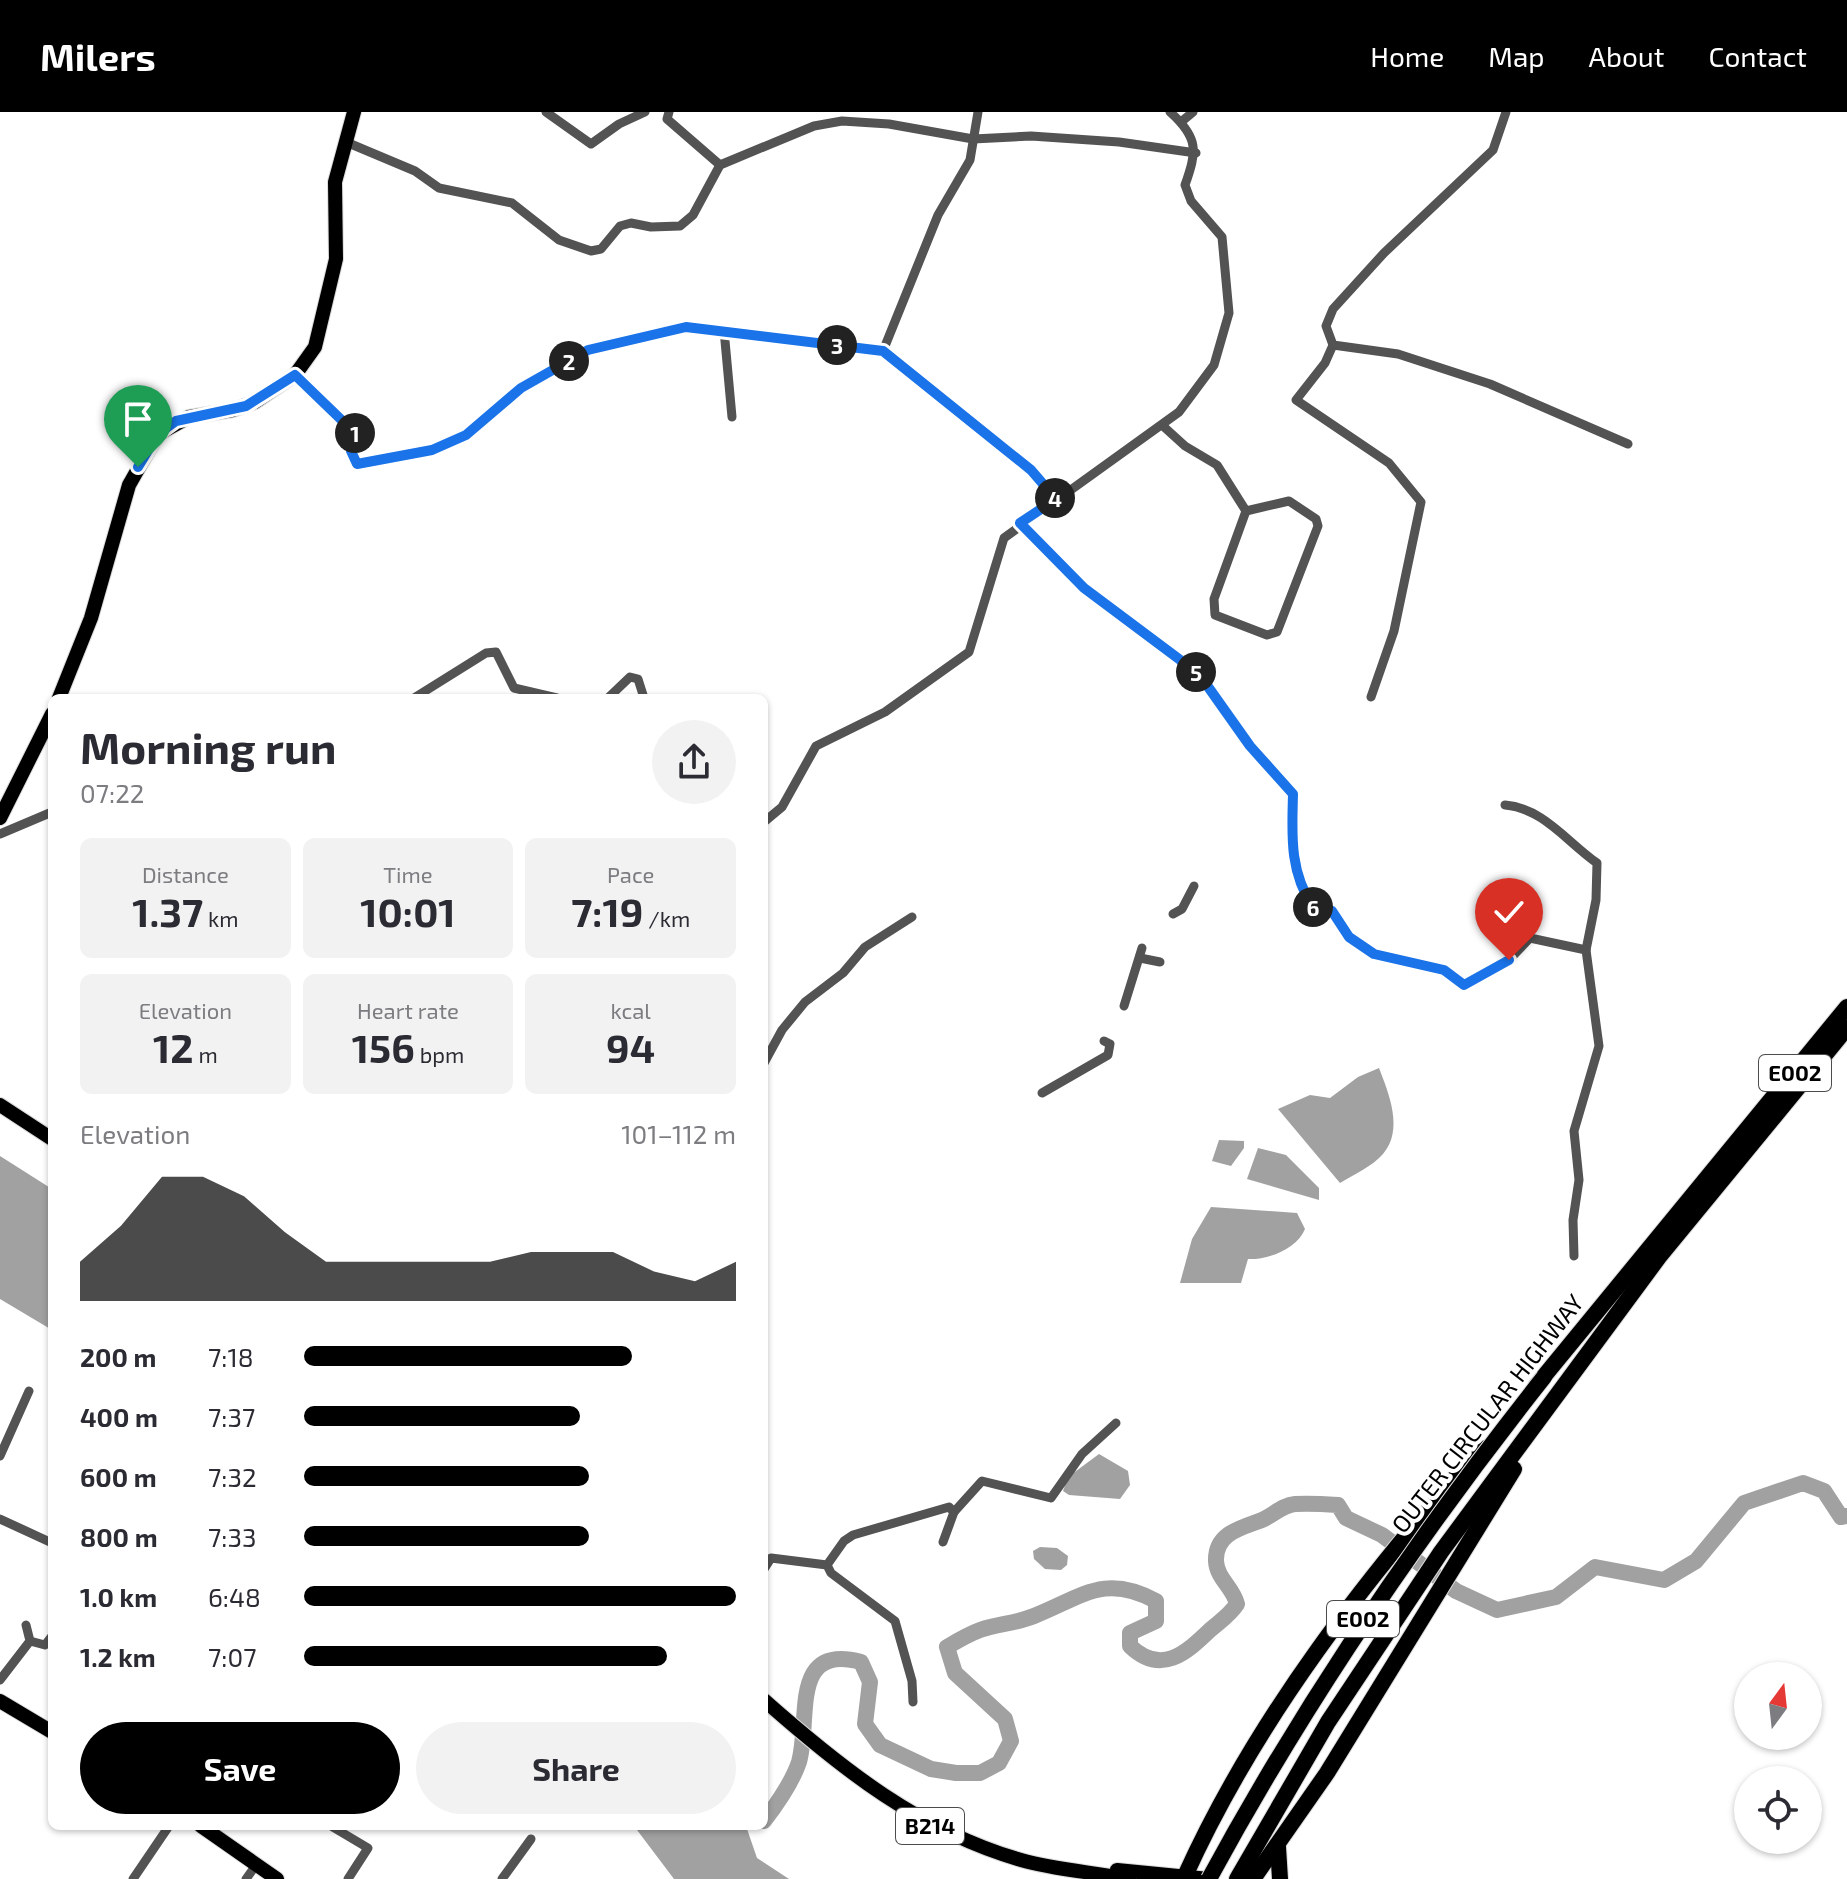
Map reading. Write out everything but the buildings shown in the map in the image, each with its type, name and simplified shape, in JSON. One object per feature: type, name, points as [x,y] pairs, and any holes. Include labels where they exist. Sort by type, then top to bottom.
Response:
[{"type":"highway","name":"OUTER CIRCULAR HIGHWAY","points":[[1237,1879],[1328,1722],[1387,1631],[1562,1388],[1847,1007]]},
{"type":"highway","name":"OUTER CIRCULAR HIGHWAY","points":[[1209,1879],[1303,1715],[1363,1620],[1461,1482],[1544,1377],[1847,1028]]},
{"type":"highway","points":[[1185,1876],[1220,1806],[1293,1684],[1371,1576],[1544,1377]]},
{"type":"highway","points":[[1253,1879],[1327,1773],[1562,1388]]},
{"type":"highway","points":[[1279,1845],[1276,1857],[1280,1879]]},
{"type":"main road","points":[[61,694],[91,618],[129,485],[158,434],[189,417],[246,406],[295,375],[315,347],[338,233],[333,199],[335,182],[354,112]]},
{"type":"main road","points":[[0,818],[48,722]]},
{"type":"main road","points":[[0,1105],[48,1136]]},
{"type":"main road","points":[[0,1701],[48,1730]]},
{"type":"main road","name":"B214","points":[[768,1704],[811,1742],[918,1820],[957,1839],[1023,1861],[1129,1879]]},
{"type":"main road","points":[[207,1830],[277,1879]]},
{"type":"main road","name":"B214","points":[[1069,1868],[1209,1879]]},
{"type":"street","points":[[546,112],[591,144],[619,124],[645,112]]},
{"type":"street","points":[[669,112],[667,119],[720,165]]},
{"type":"street","points":[[883,351],[933,225],[970,160],[978,112]]},
{"type":"street","points":[[768,819],[782,807],[816,746],[885,712],[969,652],[995,559],[1004,538],[1020,523],[1163,426],[1179,412],[1214,365],[1229,313],[1222,237],[1191,201],[1185,185],[1196,153],[1181,122],[1170,112]]},
{"type":"street","points":[[1181,122],[1193,112]]},
{"type":"street","points":[[1371,697],[1394,631],[1421,502],[1389,463],[1296,400],[1325,363],[1333,345],[1326,326],[1333,309],[1384,253],[1493,150],[1506,112]]},
{"type":"street","points":[[346,142],[415,171],[439,188],[512,203],[559,240],[591,251],[601,249],[620,226],[631,223],[651,227],[680,226],[693,215],[720,165],[814,126],[842,121],[889,124],[973,139],[1031,136],[1119,142],[1196,153]]},
{"type":"street","points":[[295,375],[355,433],[351,451],[357,464],[432,450],[466,435],[521,388],[588,350],[686,327],[883,351],[1031,470],[1056,499]]},
{"type":"street","points":[[724,330],[732,417]]},
{"type":"street","points":[[1333,345],[1398,354],[1477,379],[1628,444]]},
{"type":"street","points":[[1163,426],[1185,446],[1201,452],[1217,465],[1246,511]]},
{"type":"street","points":[[1289,501],[1317,521],[1295,591],[1273,634],[1267,635],[1213,612],[1214,599],[1246,511],[1289,501]]},
{"type":"street","points":[[1020,523],[1084,588],[1199,674],[1250,746],[1293,794],[1292,856],[1303,892],[1313,907],[1332,911],[1349,937],[1374,954],[1444,970],[1464,985],[1509,960],[1530,938],[1586,950]]},
{"type":"street","points":[[420,694],[486,653],[496,652],[514,688],[540,694]]},
{"type":"street","points":[[612,694],[630,677],[638,679],[643,694]]},
{"type":"street","points":[[1505,805],[1522,807],[1535,814],[1597,863],[1596,900],[1586,950],[1599,1046],[1574,1131],[1579,1180],[1573,1220],[1574,1256]]},
{"type":"street","points":[[0,834],[48,814]]},
{"type":"street","points":[[1173,914],[1182,909],[1194,886]]},
{"type":"street","points":[[768,1056],[782,1030],[805,1002],[843,973],[865,947],[912,917]]},
{"type":"street","points":[[1124,1006],[1141,953],[1160,962]]},
{"type":"street","points":[[1042,1093],[1108,1055],[1110,1044],[1104,1041]]},
{"type":"street","points":[[0,1456],[29,1391]]},
{"type":"street","points":[[943,1542],[954,1512],[982,1481],[1051,1498],[1082,1454],[1116,1423]]},
{"type":"street","points":[[827,1565],[844,1541],[853,1535],[946,1508],[954,1512]]},
{"type":"street","points":[[0,1519],[48,1541]]},
{"type":"street","points":[[768,1563],[771,1558],[827,1565]]},
{"type":"street","points":[[827,1565],[831,1573],[895,1621],[912,1681],[913,1702]]},
{"type":"street","points":[[26,1625],[30,1641]]},
{"type":"street","points":[[30,1641],[45,1645],[48,1641]]},
{"type":"street","points":[[0,1680],[30,1641]]},
{"type":"street","points":[[133,1879],[166,1830]]},
{"type":"street","points":[[338,1830],[368,1848],[348,1879]]},
{"type":"street","points":[[502,1879],[531,1839]]},
{"type":"street","points":[[246,1879],[256,1865]]},
{"type":"shaded area","points":[[1379,1068],[1393,1112],[1393,1134],[1383,1154],[1340,1183],[1278,1109],[1310,1095],[1330,1098],[1358,1077]]},
{"type":"shaded area","points":[[1219,1140],[1244,1141],[1244,1148],[1231,1166],[1212,1161]]},
{"type":"shaded area","points":[[1258,1148],[1286,1155],[1319,1188],[1319,1200],[1247,1179]]},
{"type":"shaded area","points":[[0,1156],[48,1186],[48,1328],[0,1299]]},
{"type":"shaded area","points":[[1211,1207],[1297,1213],[1305,1229],[1289,1248],[1264,1258],[1248,1259],[1241,1283],[1180,1283],[1192,1239]]},
{"type":"shaded area","points":[[1099,1454],[1128,1471],[1130,1485],[1120,1499],[1069,1495],[1063,1491],[1068,1477]]},
{"type":"shaded area","points":[[1040,1547],[1057,1548],[1068,1556],[1067,1565],[1061,1570],[1045,1569],[1034,1559],[1033,1551]]},
{"type":"shaded area","points":[[637,1830],[747,1830],[757,1858],[789,1879],[674,1879]]},
{"type":"waterway","points":[[768,1815],[799,1762],[808,1689],[813,1674],[823,1664],[838,1659],[861,1662],[870,1682],[865,1724],[880,1745],[931,1769],[980,1773],[999,1763],[1011,1741],[1005,1719],[955,1673],[947,1647],[980,1630],[1028,1618],[1107,1588],[1138,1593],[1156,1601],[1156,1621],[1130,1633],[1130,1646],[1152,1659],[1173,1658],[1192,1646],[1237,1604],[1217,1567],[1220,1544],[1238,1529],[1291,1505],[1338,1505],[1346,1518],[1382,1535],[1456,1591],[1497,1610],[1556,1597],[1595,1567],[1664,1580],[1696,1561],[1744,1503],[1803,1483],[1824,1491],[1841,1517],[1847,1516]]},
{"type":"route","points":[[138,467],[150,445],[167,426],[189,417],[246,406],[270,394],[295,375],[355,433],[351,451],[357,464],[432,450],[466,435],[521,388],[588,350],[686,327],[883,351],[1031,470],[1056,499],[1020,523],[1084,588],[1116,615],[1199,674],[1250,746],[1293,794],[1292,856],[1303,892],[1313,907],[1332,911],[1349,937],[1374,954],[1444,970],[1464,985],[1509,960]]}]
